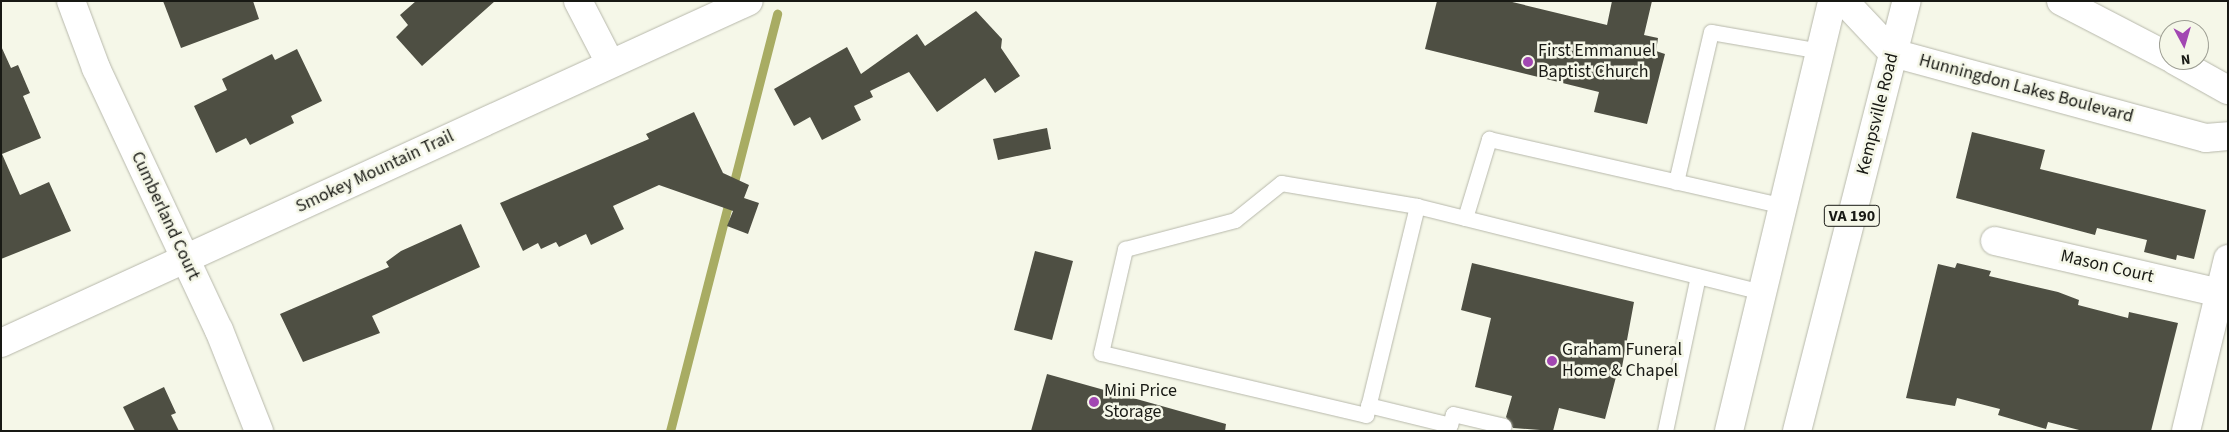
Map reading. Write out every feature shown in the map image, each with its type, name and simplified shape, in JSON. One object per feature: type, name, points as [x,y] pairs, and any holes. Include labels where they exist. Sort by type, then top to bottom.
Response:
[{"type":"street","name":"Cumberland Court","points":[[71,1],[96,68],[186,260],[260,431]]},
{"type":"street","points":[[578,1],[610,63]]},
{"type":"street","name":"Smokey Mountain Trail","points":[[1,343],[749,1]]},
{"type":"street","points":[[1729,431],[1832,1]]},
{"type":"street","points":[[1844,1],[1893,53]]},
{"type":"street","name":"Kempsville Road","points":[[1797,431],[1906,1]]},
{"type":"street","points":[[2060,1],[2159,52]]},
{"type":"street","name":"Hunningdon Lakes Boulevard","points":[[1893,53],[2206,138],[2228,136]]},
{"type":"street","points":[[2192,70],[2228,90]]},
{"type":"street","name":"Mason Court","points":[[1995,241],[2220,293]]},
{"type":"street","points":[[2186,431],[2228,259]]},
{"type":"lane","points":[[1676,182],[1711,32],[1821,51]]},
{"type":"lane","points":[[1466,218],[1489,139],[1783,206]]},
{"type":"lane","points":[[1417,206],[1366,415],[1101,353],[1124,249],[1235,220],[1281,183],[1417,206],[1762,292]]},
{"type":"lane","points":[[1665,431],[1698,276]]},
{"type":"lane","points":[[1368,405],[1450,425],[1453,414],[1504,426]]},
{"type":"building","points":[[163,1],[253,1],[259,19],[181,48]]},
{"type":"building","points":[[416,1],[495,1],[422,66],[396,37],[408,25],[400,15]]},
{"type":"building","name":"First Emmanuel Baptist Church","points":[[1437,1],[1508,1],[1607,25],[1612,1],[1652,1],[1644,35],[1658,38],[1656,51],[1665,54],[1647,124],[1594,112],[1599,92],[1425,49]]},
{"type":"building","points":[[976,11],[1002,39],[1001,48],[1020,76],[995,93],[985,78],[937,112],[909,72],[870,91],[873,97],[854,106],[861,120],[822,140],[810,117],[794,126],[774,89],[847,47],[861,74],[917,34],[925,46]]},
{"type":"building","points":[[1,46],[11,68],[18,65],[30,93],[23,96],[41,138],[2,154],[20,195],[49,182],[71,231],[1,259]]},
{"type":"building","points":[[297,49],[322,101],[291,116],[294,123],[250,145],[246,138],[216,153],[194,106],[227,90],[222,79],[272,54],[275,60]]},
{"type":"building","points":[[694,112],[723,173],[749,185],[744,198],[759,203],[748,234],[727,226],[733,211],[659,185],[613,206],[624,229],[591,245],[586,234],[559,247],[556,242],[541,249],[538,243],[523,251],[500,203],[649,139],[646,134]]},
{"type":"building","points":[[1047,128],[1051,149],[998,160],[993,139]]},
{"type":"building","points":[[1972,132],[2045,150],[2040,169],[2206,210],[2194,259],[2177,255],[2176,260],[2144,252],[2147,240],[2097,228],[2095,235],[1956,198]]},
{"type":"building","points":[[461,224],[480,267],[372,316],[380,333],[303,362],[280,314],[389,267],[386,262],[401,251]]},
{"type":"building","points":[[1035,251],[1073,261],[1052,340],[1014,330]]},
{"type":"building","name":"Graham Funeral Home & Chapel","points":[[1472,263],[1634,302],[1620,378],[1616,377],[1605,419],[1559,408],[1553,431],[1513,428],[1506,417],[1512,396],[1475,387],[1491,318],[1461,310]]},
{"type":"building","points":[[1957,263],[1991,271],[1989,276],[2058,292],[2079,300],[2078,305],[2128,318],[2129,312],[2178,323],[2151,431],[2083,431],[2048,422],[2046,429],[1998,415],[2000,409],[1957,398],[1955,406],[1906,398],[1938,264],[1955,268]]},
{"type":"building","name":"Mini Price Storage","points":[[1047,374],[1226,424],[1225,431],[1031,431]]},
{"type":"building","points":[[164,387],[176,413],[171,415],[179,431],[135,431],[123,407]]},
{"type":"waterway","points":[[670,431],[777,13]]},
{"type":"place","name":"First Emmanuel Baptist Church","points":[[1528,62]]},
{"type":"place","name":"Graham Funeral Home & Chapel","points":[[1552,361]]},
{"type":"place","name":"Mini Price Storage","points":[[1094,402]]}]
